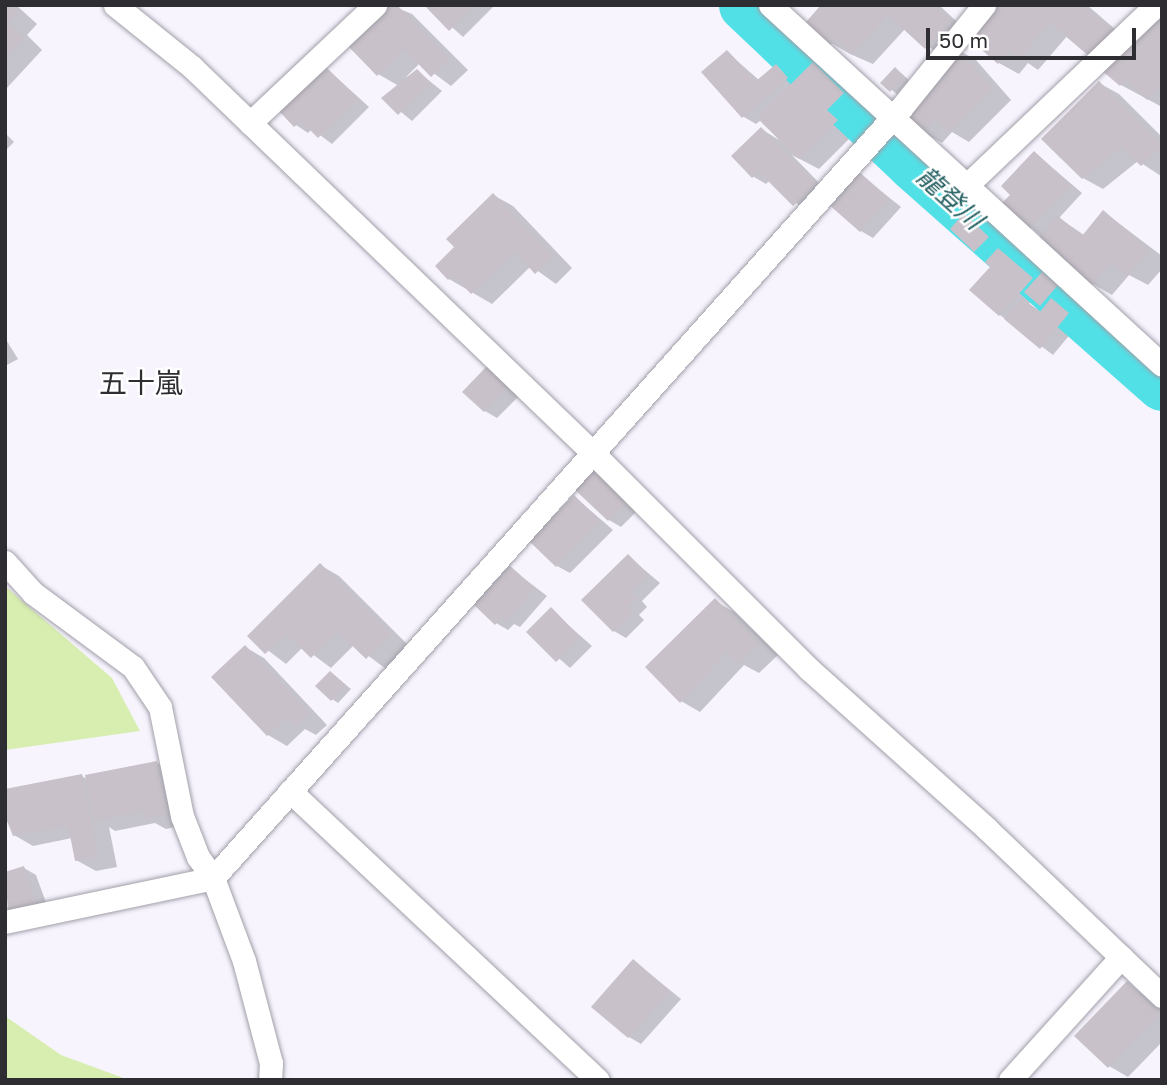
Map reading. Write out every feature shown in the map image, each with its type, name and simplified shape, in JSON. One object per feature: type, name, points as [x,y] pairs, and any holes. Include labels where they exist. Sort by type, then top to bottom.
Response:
[{"type":"street","points":[[115,5],[192,67],[594,454],[809,669],[1162,996]]},
{"type":"street","points":[[250,123],[375,5]]},
{"type":"street","points":[[770,5],[965,187],[1162,365]]},
{"type":"street","points":[[5,922],[213,877],[891,119],[984,5]]},
{"type":"street","points":[[965,187],[1156,5]]},
{"type":"street","points":[[5,562],[33,593],[133,667],[160,707],[182,816],[198,857],[213,877],[244,961],[271,1063],[270,1080]]},
{"type":"street","points":[[290,792],[598,1080]]},
{"type":"street","points":[[1010,1080],[1121,957]]},
{"type":"green space","points":[[5,586],[112,678],[140,731],[5,750]]},
{"type":"green space","points":[[5,1016],[61,1055],[129,1080],[5,1080]]},
{"type":"building","points":[[5,5],[19,12],[9,23],[24,38],[5,58]]},
{"type":"building","points":[[387,5],[397,5],[450,59],[431,77],[404,49],[377,76],[347,45]]},
{"type":"building","points":[[424,5],[475,5],[449,31]]},
{"type":"building","points":[[821,5],[934,5],[951,21],[925,49],[888,15],[852,54],[836,39],[830,45],[806,22]]},
{"type":"building","points":[[998,5],[1083,5],[1113,31],[1090,57],[1050,23],[1018,60],[1009,52],[998,64],[969,39]]},
{"type":"building","points":[[1162,6],[1162,84],[1147,100],[1125,80],[1120,86],[1101,70]]},
{"type":"building","points":[[957,47],[993,88],[949,132],[935,119],[922,133],[900,113],[941,79],[933,72]]},
{"type":"building","points":[[727,50],[756,81],[776,64],[788,78],[742,118],[701,72]]},
{"type":"building","points":[[813,62],[844,93],[827,110],[838,120],[799,159],[757,118]]},
{"type":"building","points":[[323,64],[358,99],[318,138],[301,121],[294,127],[277,109]]},
{"type":"building","points":[[895,67],[904,76],[890,92],[880,83]]},
{"type":"building","points":[[417,69],[431,83],[398,115],[381,98]]},
{"type":"building","points":[[1099,81],[1162,146],[1141,166],[1122,148],[1082,179],[1041,139]]},
{"type":"building","points":[[761,127],[816,184],[793,206],[759,172],[752,178],[731,156]]},
{"type":"building","points":[[1034,151],[1071,185],[1030,229],[1002,203],[1010,195],[1001,186]]},
{"type":"building","points":[[857,170],[890,199],[860,232],[827,203]]},
{"type":"building","points":[[493,193],[554,256],[535,274],[515,252],[471,294],[453,275],[448,280],[435,266],[454,247],[446,239]]},
{"type":"building","points":[[1103,210],[1150,250],[1128,276],[1111,262],[1092,285],[1037,240],[1058,216],[1082,236]]},
{"type":"building","points":[[964,213],[989,237],[974,252],[950,229]]},
{"type":"building","points":[[998,248],[1033,278],[999,316],[969,290],[990,267],[985,262]]},
{"type":"building","points":[[1042,272],[1058,285],[1040,306],[1024,292]]},
{"type":"building","points":[[1022,298],[1040,312],[1051,298],[1069,313],[1040,349],[1004,319]]},
{"type":"building","points":[[487,366],[509,386],[484,412],[462,392]]},
{"type":"building","points":[[594,465],[629,499],[608,521],[572,487]]},
{"type":"building","points":[[574,495],[601,522],[556,567],[529,541]]},
{"type":"building","points":[[628,554],[649,575],[630,593],[636,599],[628,607],[633,612],[613,632],[581,600]]},
{"type":"building","points":[[320,563],[391,634],[366,659],[337,631],[311,658],[286,634],[265,654],[247,636]]},
{"type":"building","points":[[509,565],[535,588],[506,621],[502,617],[495,625],[473,604]]},
{"type":"building","points":[[715,598],[759,644],[739,664],[727,652],[680,703],[645,667]]},
{"type":"building","points":[[551,607],[581,638],[556,662],[526,632]]},
{"type":"building","points":[[245,645],[309,713],[296,725],[288,717],[267,736],[211,677]]},
{"type":"building","points":[[330,671],[346,685],[331,701],[315,686]]},
{"type":"building","points":[[157,761],[167,815],[145,819],[143,811],[94,821],[85,775]]},
{"type":"building","points":[[82,774],[98,856],[75,861],[68,825],[13,836],[5,816],[5,789]]},
{"type":"building","points":[[24,866],[36,901],[8,911],[5,872]]},
{"type":"building","points":[[633,959],[670,991],[628,1038],[591,1007]]},
{"type":"building","points":[[1127,981],[1161,1012],[1108,1068],[1074,1036]]},
{"type":"waterway","name":"龍登川","points":[[744,5],[913,165],[1162,385]]},
{"type":"district","name":"五十嵐","points":[[141,383]]}]
